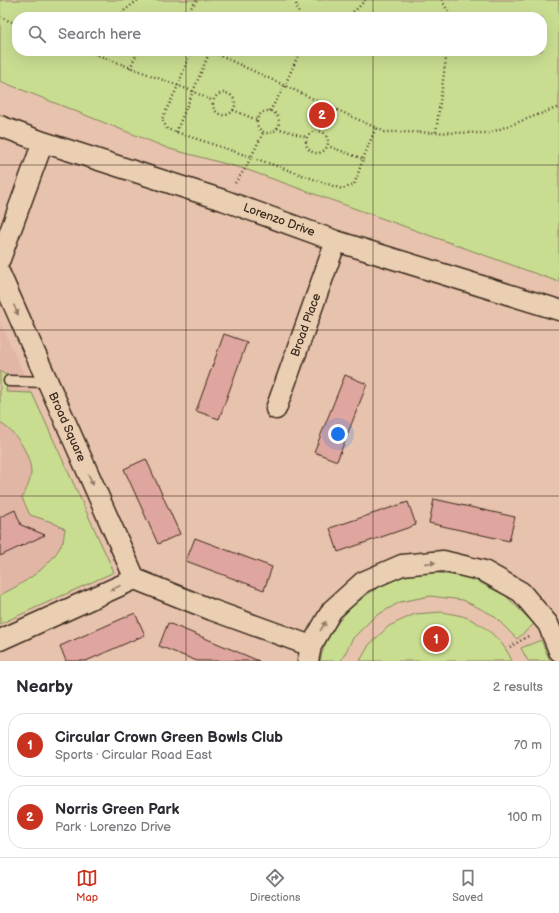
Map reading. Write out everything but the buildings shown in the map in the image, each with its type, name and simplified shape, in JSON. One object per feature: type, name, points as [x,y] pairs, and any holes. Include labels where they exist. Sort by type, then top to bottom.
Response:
[{"type":"street","name":"Lorenzo Drive","points":[[0,126],[43,142],[223,200],[336,240],[559,310]]},
{"type":"street","points":[[0,259],[43,142]]},
{"type":"street","name":"Broad Place","points":[[276,409],[336,240]]},
{"type":"street","name":"Broad Square","points":[[0,274],[135,579]]},
{"type":"street","points":[[0,640],[135,579],[212,610],[309,654],[332,610],[363,582],[402,565],[443,561],[484,571],[520,592],[553,622],[559,651]]},
{"type":"lane","points":[[9,381],[48,382]]},
{"type":"path","points":[[124,12],[138,0]]},
{"type":"path","points":[[188,12],[197,0]]},
{"type":"path","points":[[295,0],[299,12]]},
{"type":"path","points":[[353,12],[365,0]]},
{"type":"path","points":[[442,0],[448,12]]},
{"type":"path","points":[[0,17],[12,22]]},
{"type":"path","points":[[100,56],[213,101]]},
{"type":"path","points":[[130,68],[136,56]]},
{"type":"path","points":[[189,56],[178,86],[162,119],[168,129],[251,156],[342,189],[354,185],[376,127]]},
{"type":"path","points":[[176,132],[208,56]]},
{"type":"path","points":[[221,56],[385,132],[489,133],[559,107]]},
{"type":"path","points":[[270,111],[285,85],[298,56]]},
{"type":"path","points":[[436,132],[446,56]]},
{"type":"path","points":[[220,93],[230,94],[235,103],[234,110],[227,114],[220,114],[214,109],[213,101],[220,93]]},
{"type":"path","points":[[234,110],[257,120]]},
{"type":"path","points":[[270,111],[276,114],[278,118],[277,128],[272,132],[264,132],[259,127],[257,120],[263,112],[270,111]]},
{"type":"path","points":[[277,128],[306,137]]},
{"type":"path","points":[[315,130],[323,132],[328,138],[328,146],[320,153],[313,152],[307,148],[306,137],[315,130]]},
{"type":"path","points":[[245,169],[264,132]]},
{"type":"path","points":[[328,146],[363,159]]},
{"type":"shaded area","points":[[0,322],[114,572],[0,624]]},
{"type":"green space","points":[[0,0],[559,0],[559,282],[245,169],[170,149],[0,81]]},
{"type":"green space","points":[[0,371],[8,375],[6,392],[32,393],[114,572],[0,624],[0,595],[27,580],[45,566],[58,550],[63,541],[65,529],[52,522],[30,515],[22,498],[30,479],[30,465],[25,451],[17,437],[0,423]]},
{"type":"green space","points":[[432,572],[471,578],[506,596],[534,624],[517,639],[493,615],[463,600],[430,596],[400,602],[374,617],[353,638],[341,661],[320,661],[330,634],[338,622],[370,592],[400,577]]},
{"type":"green space","points":[[442,612],[467,618],[483,626],[495,636],[505,648],[512,661],[360,661],[369,645],[389,626],[415,614]]},
{"type":"green space","points":[[541,640],[550,661],[528,661],[521,648]]},
{"type":"place","name":"Norris Green Park","points":[[322,115]]},
{"type":"place","name":"Circular Crown Green Bowls Club","points":[[436,639]]}]
